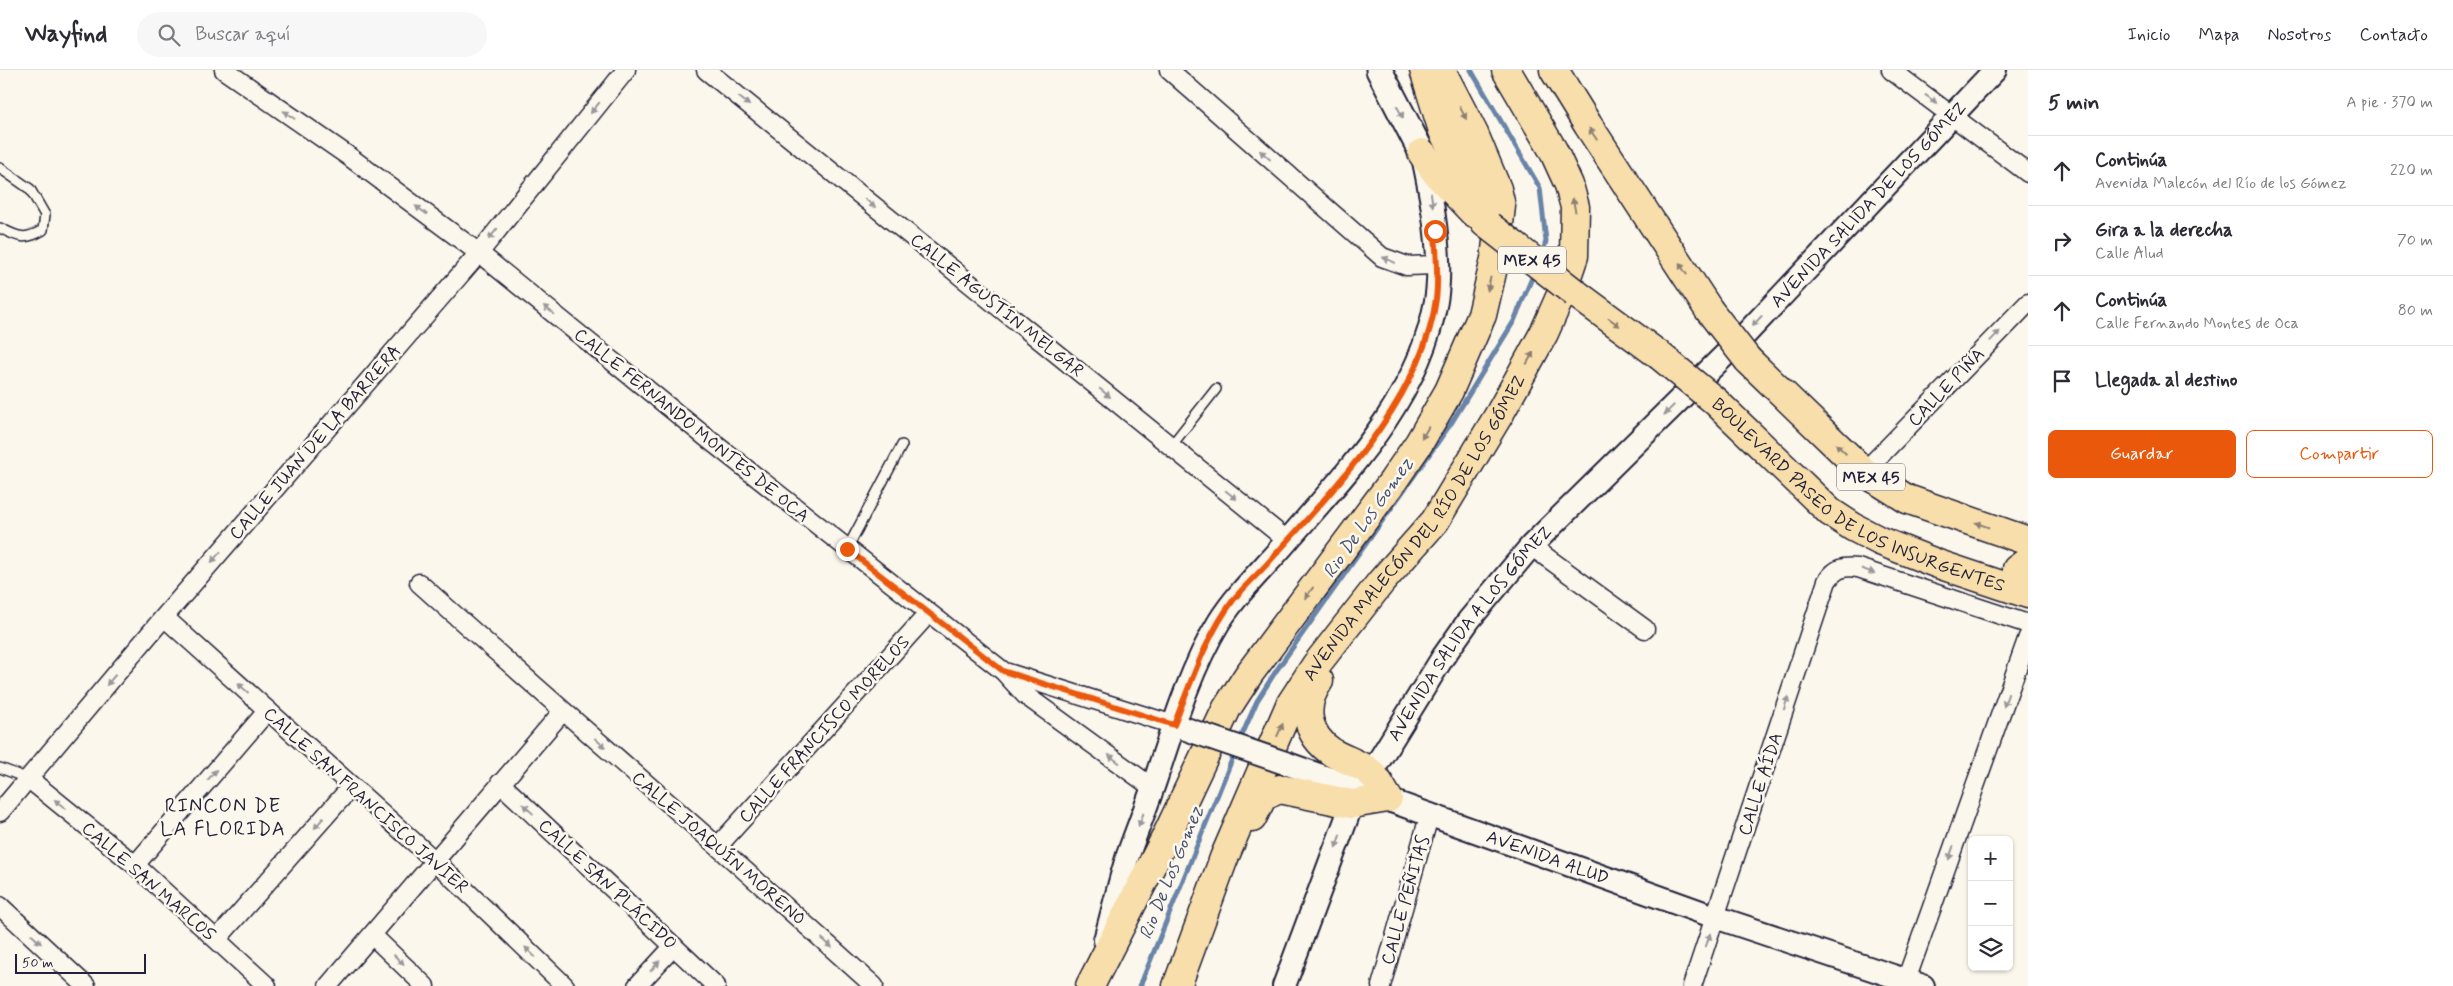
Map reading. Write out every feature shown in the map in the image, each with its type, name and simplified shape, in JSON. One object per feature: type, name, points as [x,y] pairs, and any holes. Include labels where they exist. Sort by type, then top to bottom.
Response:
[{"type":"main road","name":"MEX 45","points":[[1379,70],[1422,152]]},
{"type":"main road","points":[[1424,70],[1443,131],[1479,204],[1487,225]]},
{"type":"main road","points":[[1093,979],[1136,897],[1227,708],[1249,674],[1394,481],[1419,443],[1449,391],[1482,315],[1495,259],[1501,206],[1497,189],[1474,134],[1440,70]]},
{"type":"main road","name":"AVENIDA MALECÓN DEL RÍO DE LOS GÓMEZ","points":[[1178,986],[1224,858],[1290,705],[1322,657],[1381,582],[1434,521],[1500,413],[1544,333],[1560,297],[1574,256],[1575,207],[1569,185],[1553,150],[1506,70]]},
{"type":"main road","name":"BOULEVARD PASEO DE LOS INSURGENTES","points":[[1554,70],[1588,126],[1710,310],[1744,349],[1864,472],[1907,499],[2027,544]]},
{"type":"main road","name":"BOULEVARD PASEO DE LOS INSURGENTES","points":[[1422,152],[1459,199],[1487,225],[1659,355],[1715,401],[1830,512],[1880,541],[1938,564],[2028,594]]},
{"type":"main road","points":[[1388,798],[1361,789],[1320,743],[1313,734],[1308,720],[1308,701],[1323,675],[1372,611],[1399,581],[1434,521]]},
{"type":"main road","points":[[2027,544],[2017,569],[2017,581],[2028,594]]},
{"type":"main road","points":[[1178,986],[1200,960],[1243,849],[1254,812],[1263,796],[1280,789],[1293,790],[1328,800],[1361,789]]},
{"type":"street","name":"CALLE FERNANDO MONTES DE OCA","points":[[224,70],[347,156],[479,253],[928,614],[1003,671],[1025,695],[1153,788]]},
{"type":"street","name":"CALLE JUAN DE LA BARRERA","points":[[0,812],[164,616],[479,253],[626,70]]},
{"type":"street","name":"CALLE AGUSTÍN MELGAR","points":[[706,70],[1288,541]]},
{"type":"street","points":[[1168,70],[1382,257],[1407,266],[1436,265]]},
{"type":"street","points":[[1891,70],[2028,173]]},
{"type":"street","name":"AVENIDA SALIDA DE LOS GÓMEZ","points":[[1744,349],[1952,114],[1996,70]]},
{"type":"street","points":[[1093,979],[1128,857],[1178,726],[1200,660],[1219,622],[1234,599],[1288,541],[1396,408],[1427,338],[1436,301],[1436,265],[1433,206],[1422,152]]},
{"type":"street","name":"CALLE PIÑA","points":[[1864,472],[2028,303]]},
{"type":"street","name":"AVENIDA SALIDA A LOS GÓMEZ","points":[[1284,986],[1361,789],[1443,657],[1474,613],[1531,546],[1744,349]]},
{"type":"street","points":[[1531,546],[1645,630]]},
{"type":"street","name":"CALLE AÍDA","points":[[1692,986],[1827,581],[1834,571],[1845,566],[1858,568],[2028,624]]},
{"type":"street","name":"CALLE JOAQUÍN MORENO","points":[[419,583],[563,711],[719,845],[874,986]]},
{"type":"street","name":"CALLE FRANCISCO MORELOS","points":[[719,845],[928,614]]},
{"type":"street","name":"CALLE SAN FRANCISCO JAVIER","points":[[164,616],[435,861],[565,986]]},
{"type":"street","points":[[1911,984],[2028,637]]},
{"type":"street","points":[[1003,671],[1178,726],[1361,789]]},
{"type":"street","points":[[135,865],[268,710]]},
{"type":"street","points":[[328,986],[563,711]]},
{"type":"street","name":"CALLE SAN MARCOS","points":[[29,779],[135,865],[267,986]]},
{"type":"street","name":"CALLE SAN PLÁCIDO","points":[[500,783],[716,986]]},
{"type":"street","points":[[217,939],[351,787]]},
{"type":"street","name":"AVENIDA ALUD","points":[[1388,798],[1715,917],[1911,984]]},
{"type":"street","name":"CALLE PEÑITAS","points":[[1381,986],[1430,813]]},
{"type":"street","points":[[0,906],[86,986]]},
{"type":"street","points":[[372,935],[425,986]]},
{"type":"street","points":[[637,986],[674,946]]},
{"type":"lane","points":[[0,168],[30,189],[45,215],[43,230],[30,238],[16,236],[0,228]]},
{"type":"lane","points":[[1171,446],[1216,389]]},
{"type":"lane","points":[[847,549],[902,445]]},
{"type":"lane","points":[[0,768],[29,779]]},
{"type":"waterway","name":"Rio De Los Gomez","points":[[1471,70],[1540,188],[1546,241],[1542,256]]},
{"type":"waterway","name":"Rio De Los Gomez","points":[[1239,742],[1257,701],[1276,671],[1452,422],[1514,321],[1534,273]]},
{"type":"waterway","name":"Rio De Los Gomez","points":[[1140,986],[1235,752]]},
{"type":"district","name":"RINCON DE LA FLORIDA","points":[[223,816]]},
{"type":"route","points":[[847,549],[1003,671],[1174,725],[1212,634],[1234,599],[1288,541],[1396,408],[1427,338],[1436,301],[1435,231]]}]
